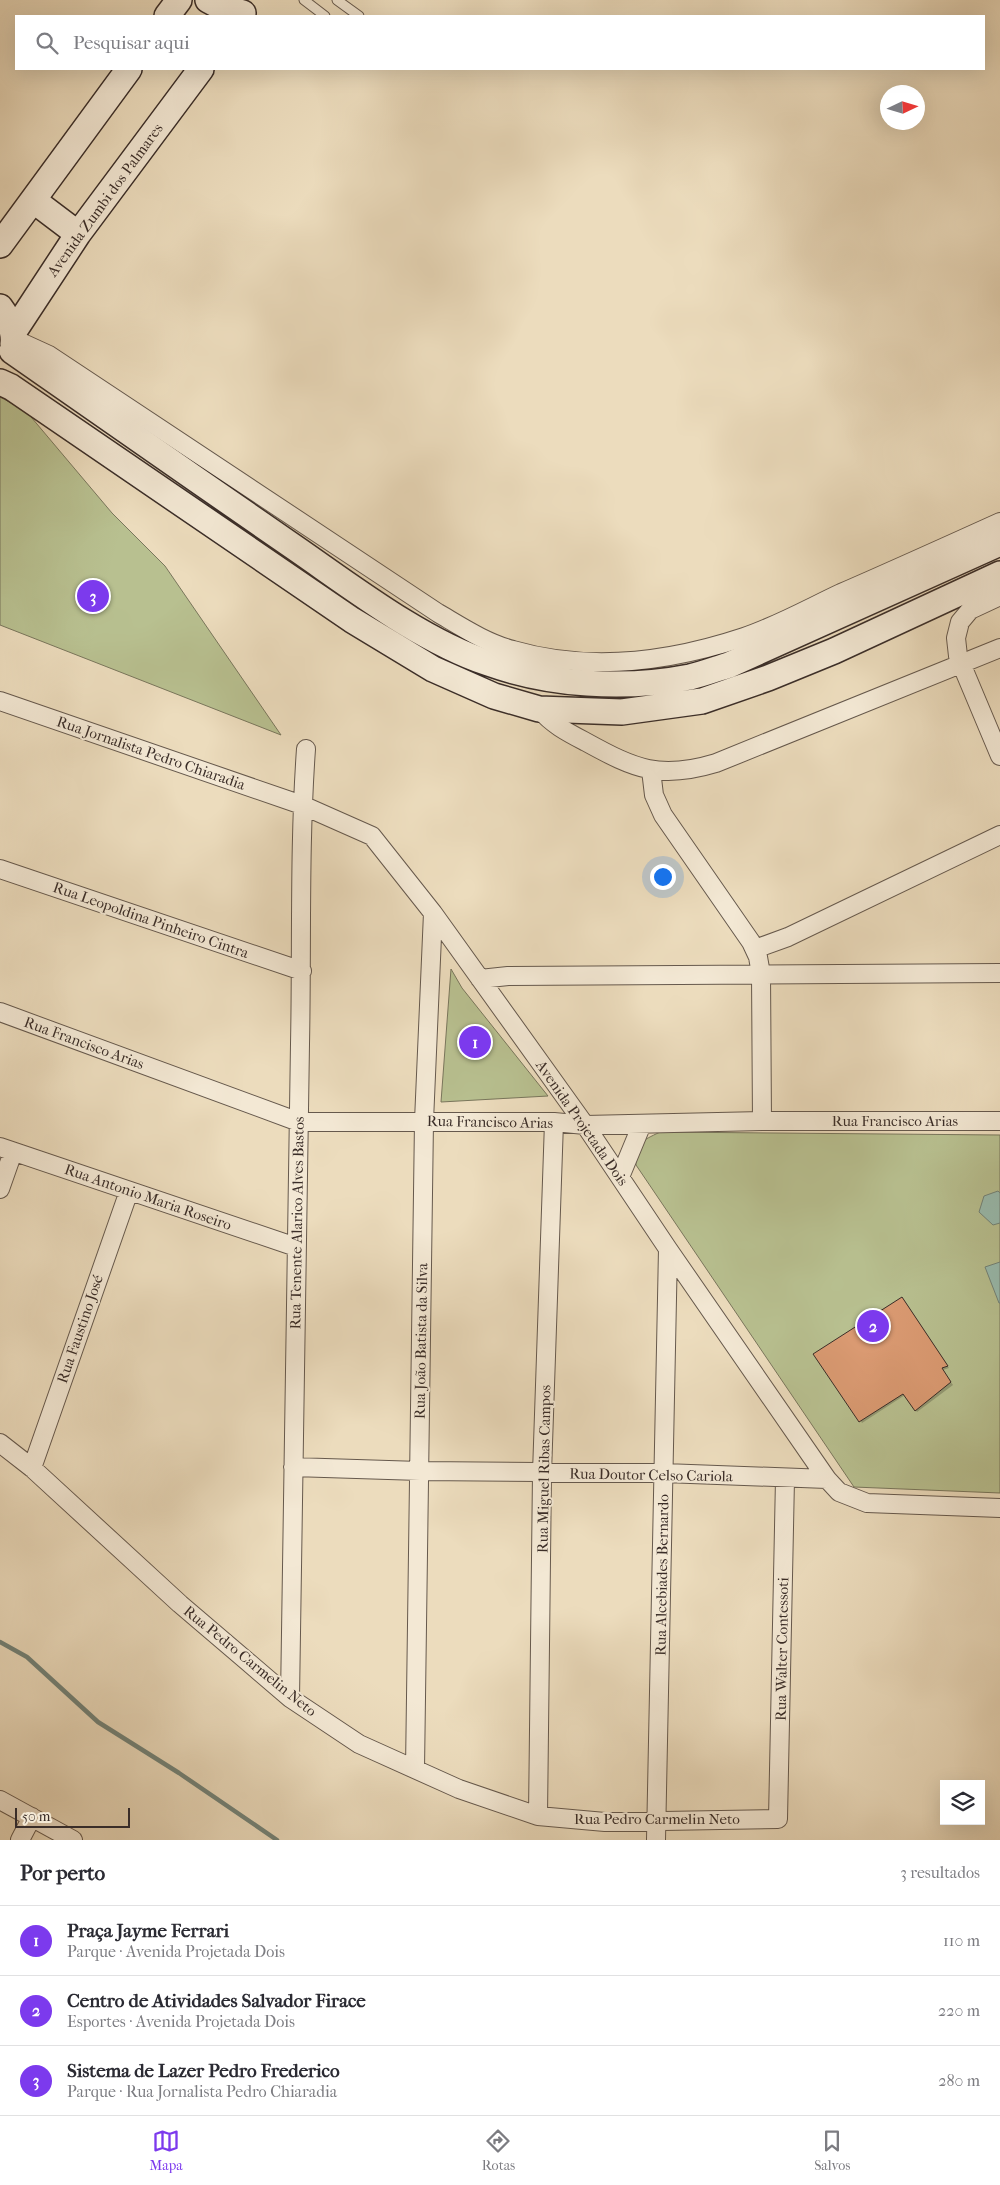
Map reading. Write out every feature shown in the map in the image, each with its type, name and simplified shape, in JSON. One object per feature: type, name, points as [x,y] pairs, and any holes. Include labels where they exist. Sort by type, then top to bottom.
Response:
[{"type":"main road","points":[[168,15],[178,0]]},
{"type":"main road","points":[[208,0],[220,8],[245,10]]},
{"type":"main road","points":[[0,245],[127,70]]},
{"type":"main road","name":"Avenida Zumbi dos Palmares","points":[[0,373],[8,363],[13,341],[78,234],[200,70]]},
{"type":"main road","points":[[33,200],[78,234]]},
{"type":"main road","points":[[0,308],[7,316],[13,341],[365,596],[434,639],[487,663],[548,680],[607,684],[690,677],[729,665],[1000,543]]},
{"type":"main road","points":[[0,382],[11,387],[352,620],[417,660],[494,696],[539,709],[622,712],[702,701],[768,678],[834,651],[1000,574]]},
{"type":"street","points":[[13,341],[49,355],[438,613],[480,637],[511,650],[536,656],[584,662],[640,661],[687,654],[746,636],[1000,522]]},
{"type":"street","points":[[958,594],[974,594],[1000,590]]},
{"type":"street","points":[[1000,596],[970,610],[960,622],[956,638],[956,647],[962,665],[1000,756]]},
{"type":"street","points":[[539,709],[551,723],[621,762],[652,770],[684,771],[716,763],[1000,648]]},
{"type":"street","name":"Rua Jornalista Pedro Chiaradia","points":[[0,701],[302,805]]},
{"type":"street","name":"Rua Tenente Alarico Alves Bastos","points":[[290,1698],[302,972],[302,805],[306,749]]},
{"type":"street","points":[[652,770],[654,795],[663,815],[755,949],[761,974],[762,1121]]},
{"type":"street","name":"Avenida Projetada Dois","points":[[302,805],[372,836],[432,913],[585,1125],[827,1479]]},
{"type":"street","points":[[755,949],[788,937],[1000,835]]},
{"type":"street","name":"Rua Leopoldina Pinheiro Cintra","points":[[0,869],[302,972]]},
{"type":"street","name":"Rua João Batista da Silva","points":[[415,1769],[424,1121],[432,913]]},
{"type":"street","points":[[480,980],[508,976],[1000,972]]},
{"type":"street","name":"Rua Francisco Arias","points":[[0,1012],[299,1122],[554,1122],[585,1125],[762,1121],[1000,1121]]},
{"type":"street","name":"Rua Miguel Ribas Campos","points":[[538,1816],[542,1473],[554,1122]]},
{"type":"street","points":[[620,1177],[642,1124]]},
{"type":"street","points":[[0,1189],[6,1150]]},
{"type":"street","name":"Rua Antonio Maria Roseiro","points":[[6,1150],[296,1247]]},
{"type":"street","name":"Rua Faustino José","points":[[32,1468],[129,1191]]},
{"type":"street","name":"Rua Alcebiades Bernardo","points":[[656,1840],[668,1249]]},
{"type":"street","name":"Rua Pedro Carmelin Neto","points":[[0,1444],[32,1468],[180,1604],[290,1698],[359,1744],[459,1789],[538,1816],[605,1822],[778,1819]]},
{"type":"street","name":"Rua Doutor Celso Cariola","points":[[293,1467],[542,1473],[664,1473],[785,1479],[827,1479]]},
{"type":"street","name":"Rua Walter Contessoti","points":[[778,1819],[785,1479]]},
{"type":"street","points":[[827,1479],[839,1492],[867,1503],[1000,1508]]},
{"type":"street","points":[[0,1800],[73,1840]]},
{"type":"street","points":[[20,1840],[32,1817]]},
{"type":"lane","points":[[304,0],[324,15]]},
{"type":"lane","points":[[337,0],[358,15]]},
{"type":"green space","points":[[0,397],[26,411],[112,513],[165,566],[281,735],[0,625]]},
{"type":"green space","points":[[451,969],[462,988],[548,1096],[441,1102]]},
{"type":"green space","points":[[660,1132],[1000,1135],[1000,1493],[854,1487],[636,1165],[636,1152],[640,1144]]},
{"type":"shaded area","points":[[998,1191],[1000,1193],[1000,1223],[993,1225],[979,1212],[984,1196]]},
{"type":"shaded area","points":[[1000,1262],[1000,1303],[999,1303],[985,1267]]},
{"type":"building","points":[[902,1297],[948,1366],[942,1368],[951,1382],[915,1411],[903,1394],[859,1422],[813,1354]]},
{"type":"waterway","points":[[0,1642],[27,1657],[98,1722],[179,1773],[277,1840]]},
{"type":"place","name":"Sistema de Lazer Pedro Frederico","points":[[93,596]]},
{"type":"place","name":"Praça Jayme Ferrari","points":[[475,1042]]},
{"type":"place","name":"Centro de Atividades Salvador Firace","points":[[873,1326]]}]
